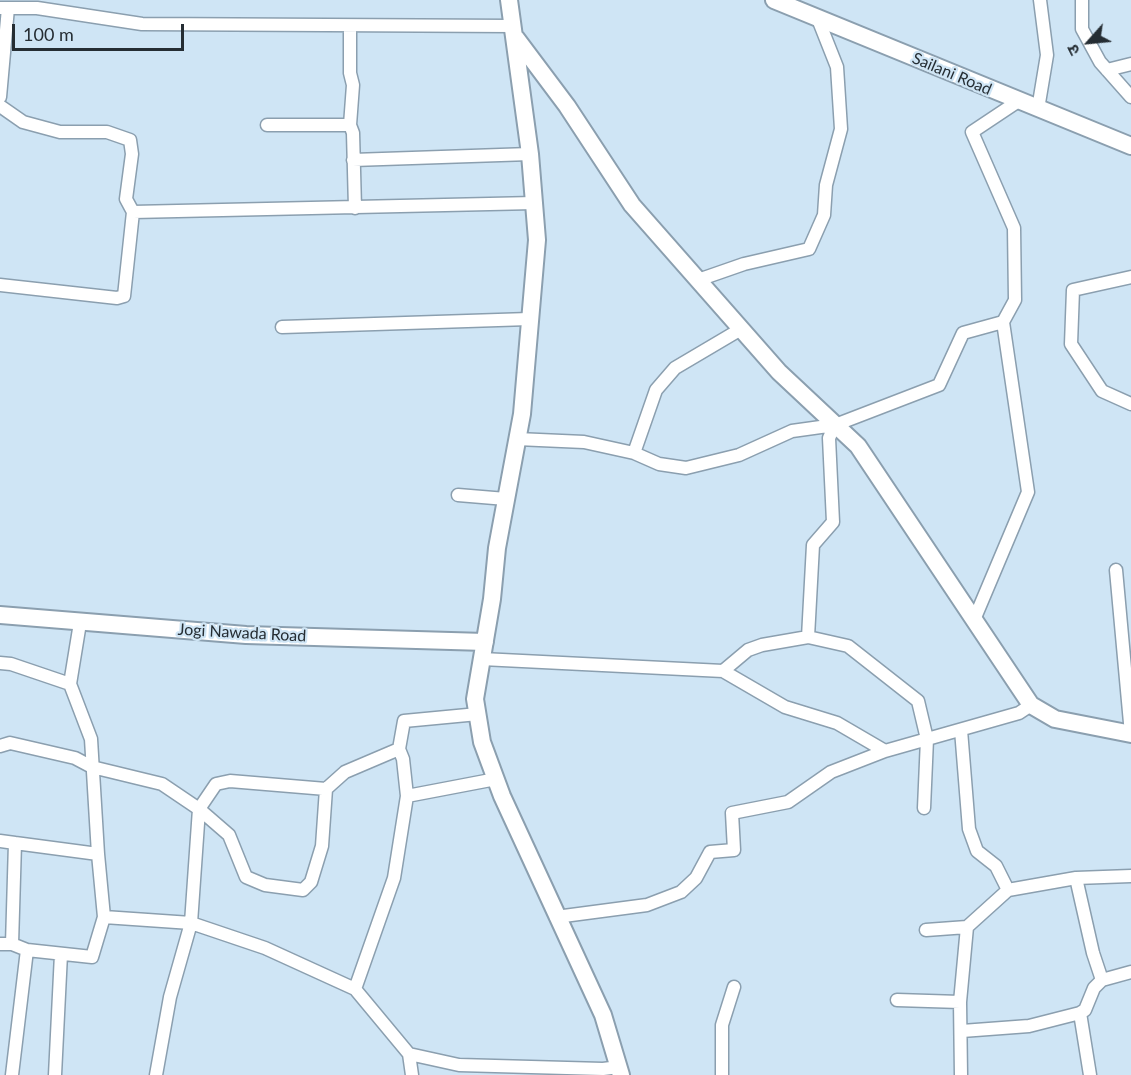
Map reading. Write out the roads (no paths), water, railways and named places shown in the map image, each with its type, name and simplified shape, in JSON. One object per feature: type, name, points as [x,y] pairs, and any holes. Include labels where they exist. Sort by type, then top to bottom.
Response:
[{"type":"street","points":[[410,1054],[459,1065],[620,1071],[603,1015],[556,917],[496,779],[482,742],[475,699],[506,499],[522,414],[537,240],[530,154],[508,0]]},
{"type":"street","name":"Sailani Road","points":[[774,0],[799,5],[818,19],[1017,102],[1131,146]]},
{"type":"street","points":[[1038,109],[1047,55],[1040,0]]},
{"type":"street","points":[[1083,0],[1082,29],[1107,70],[1131,97]]},
{"type":"street","points":[[0,97],[4,8],[37,4],[142,24],[513,30]]},
{"type":"street","points":[[698,280],[744,264],[809,249],[825,215],[826,185],[841,129],[837,67],[818,19]]},
{"type":"street","points":[[350,26],[350,73],[353,85],[350,125],[353,133],[355,208]]},
{"type":"street","points":[[513,30],[567,106],[632,206],[779,372],[858,446],[1031,705],[1055,718],[1131,734],[1116,570]]},
{"type":"street","points":[[1107,70],[1131,64]]},
{"type":"street","points":[[974,620],[1028,492],[1003,322],[1015,300],[1014,228],[972,132],[1017,102]]},
{"type":"street","points":[[0,106],[23,122],[60,132],[108,132],[130,140],[132,154],[126,199],[133,212],[124,296],[117,298],[0,285]]},
{"type":"street","points":[[267,125],[350,125]]},
{"type":"street","points":[[353,160],[530,154]]},
{"type":"street","points":[[133,212],[534,203]]},
{"type":"street","points":[[1131,277],[1073,290],[1071,344],[1101,391],[1131,404]]},
{"type":"street","points":[[282,327],[529,319]]},
{"type":"street","points":[[517,440],[584,442],[634,453],[659,464],[686,468],[739,455],[792,430],[836,425],[939,385],[963,333],[1003,322]]},
{"type":"street","points":[[634,453],[656,390],[675,368],[741,329]]},
{"type":"street","points":[[808,637],[813,545],[833,522],[829,438],[836,425]]},
{"type":"street","points":[[458,495],[506,499]]},
{"type":"street","name":"Jogi Nawada Road","points":[[0,615],[246,635],[485,642]]},
{"type":"street","points":[[15,843],[6,944],[27,950],[92,957],[104,917],[91,739],[70,684],[80,623]]},
{"type":"street","points":[[723,671],[748,650],[808,637],[848,646],[918,701],[927,739],[924,808]]},
{"type":"street","points":[[482,659],[723,671],[785,707],[837,723],[885,752]]},
{"type":"street","points":[[0,663],[11,664],[70,684]]},
{"type":"street","points":[[556,917],[647,905],[681,892],[696,878],[710,852],[734,850],[732,813],[788,802],[831,772],[885,752],[1020,713],[1031,705]]},
{"type":"street","points":[[355,989],[394,878],[407,796],[403,759],[399,749],[404,721],[478,714]]},
{"type":"street","points":[[961,730],[969,829],[977,851],[996,866],[1008,890]]},
{"type":"street","points":[[0,746],[10,744],[75,758],[93,767],[162,784],[199,809],[229,835],[246,877],[265,885],[303,890],[311,882],[322,846],[326,789],[345,772],[399,749]]},
{"type":"street","points":[[407,796],[496,779]]},
{"type":"street","points":[[156,1075],[170,997],[191,923],[199,809],[216,784],[230,781],[326,789]]},
{"type":"street","points":[[0,842],[98,854]]},
{"type":"street","points":[[926,930],[967,927],[1008,890],[1076,878],[1131,876]]},
{"type":"street","points":[[1076,878],[1093,953],[1102,980]]},
{"type":"street","points":[[104,917],[191,923],[264,948],[355,989],[410,1054],[412,1075]]},
{"type":"street","points":[[961,1075],[960,1002],[967,927]]},
{"type":"street","points":[[12,1075],[27,950]]},
{"type":"street","points":[[55,1075],[61,954]]},
{"type":"street","points":[[962,1031],[1029,1026],[1080,1013],[1084,1010],[1094,988],[1102,980],[1131,972]]},
{"type":"street","points":[[722,1075],[722,1025],[734,987]]},
{"type":"street","points":[[897,1000],[960,1002]]},
{"type":"street","points":[[1080,1013],[1090,1075]]}]
